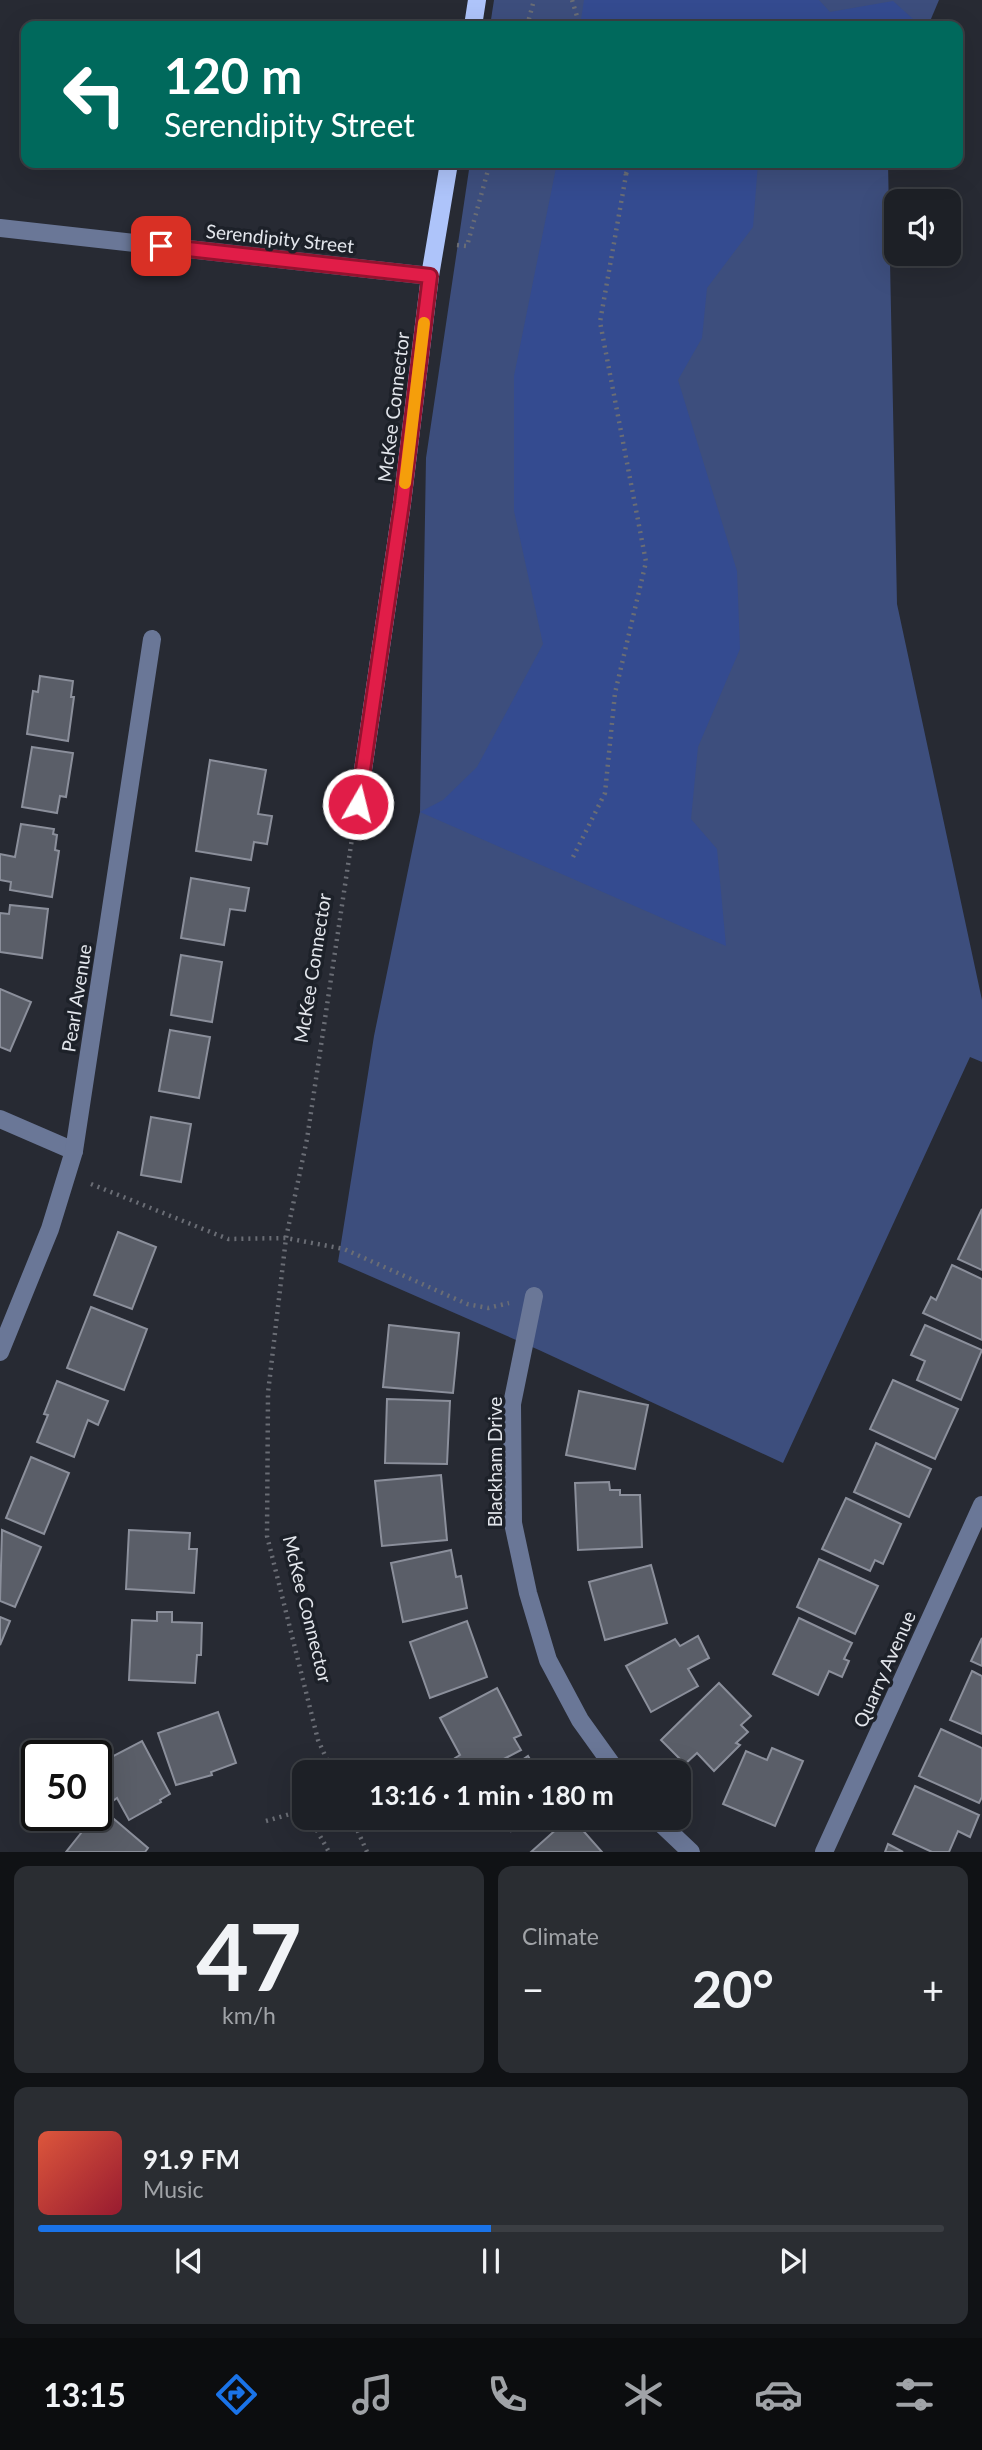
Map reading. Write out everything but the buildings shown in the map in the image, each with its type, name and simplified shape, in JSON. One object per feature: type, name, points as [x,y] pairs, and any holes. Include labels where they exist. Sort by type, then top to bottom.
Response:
[{"type":"main road","points":[[474,21],[477,0]]},
{"type":"main road","name":"McKee Connector","points":[[358,804],[402,503],[430,276],[448,168]]},
{"type":"street","name":"Serendipity Street","points":[[0,228],[430,276]]},
{"type":"street","name":"Pearl Avenue","points":[[0,1352],[50,1229],[74,1151],[152,639]]},
{"type":"street","points":[[0,1119],[74,1151]]},
{"type":"street","name":"Blackham Drive","points":[[534,1296],[512,1404],[513,1523],[527,1593],[548,1660],[580,1720],[609,1760]]},
{"type":"street","name":"Quarry Avenue","points":[[824,1852],[982,1505]]},
{"type":"street","points":[[667,1830],[691,1852]]},
{"type":"path","points":[[528,21],[534,0]]},
{"type":"path","points":[[572,0],[578,21]]},
{"type":"path","points":[[435,243],[467,246],[489,168]]},
{"type":"path","points":[[624,168],[626,175]]},
{"type":"path","points":[[573,857],[605,793],[615,694],[646,562],[600,322],[628,168]]},
{"type":"path","name":"McKee Connector","points":[[326,1760],[318,1740],[267,1536],[268,1393],[286,1238],[307,1139],[358,804]]},
{"type":"path","points":[[91,1184],[228,1239],[286,1238],[344,1249],[467,1304],[488,1308],[534,1296]]},
{"type":"path","points":[[266,1821],[292,1813]]},
{"type":"path","points":[[317,1830],[329,1852]]},
{"type":"path","points":[[357,1830],[367,1852]]},
{"type":"shaded area","points":[[494,0],[939,0],[930,21],[491,21]]},
{"type":"shaded area","points":[[584,0],[819,0],[830,12],[893,1],[913,19],[913,21],[581,21]]},
{"type":"shaded area","points":[[469,168],[888,168],[889,189],[884,189],[884,266],[890,266],[897,604],[982,1000],[982,1062],[970,1057],[783,1463],[539,1350],[338,1262],[374,1036],[420,812],[426,458]]},
{"type":"shaded area","points":[[556,168],[758,168],[753,227],[707,288],[702,338],[678,380],[737,571],[740,649],[698,747],[691,819],[717,849],[726,946],[420,812],[443,800],[477,767],[543,644],[514,511],[514,376]]},
{"type":"slow traffic","points":[[405,483],[424,323]]},
{"type":"route","points":[[161,246],[430,276],[402,503],[358,804]]}]
